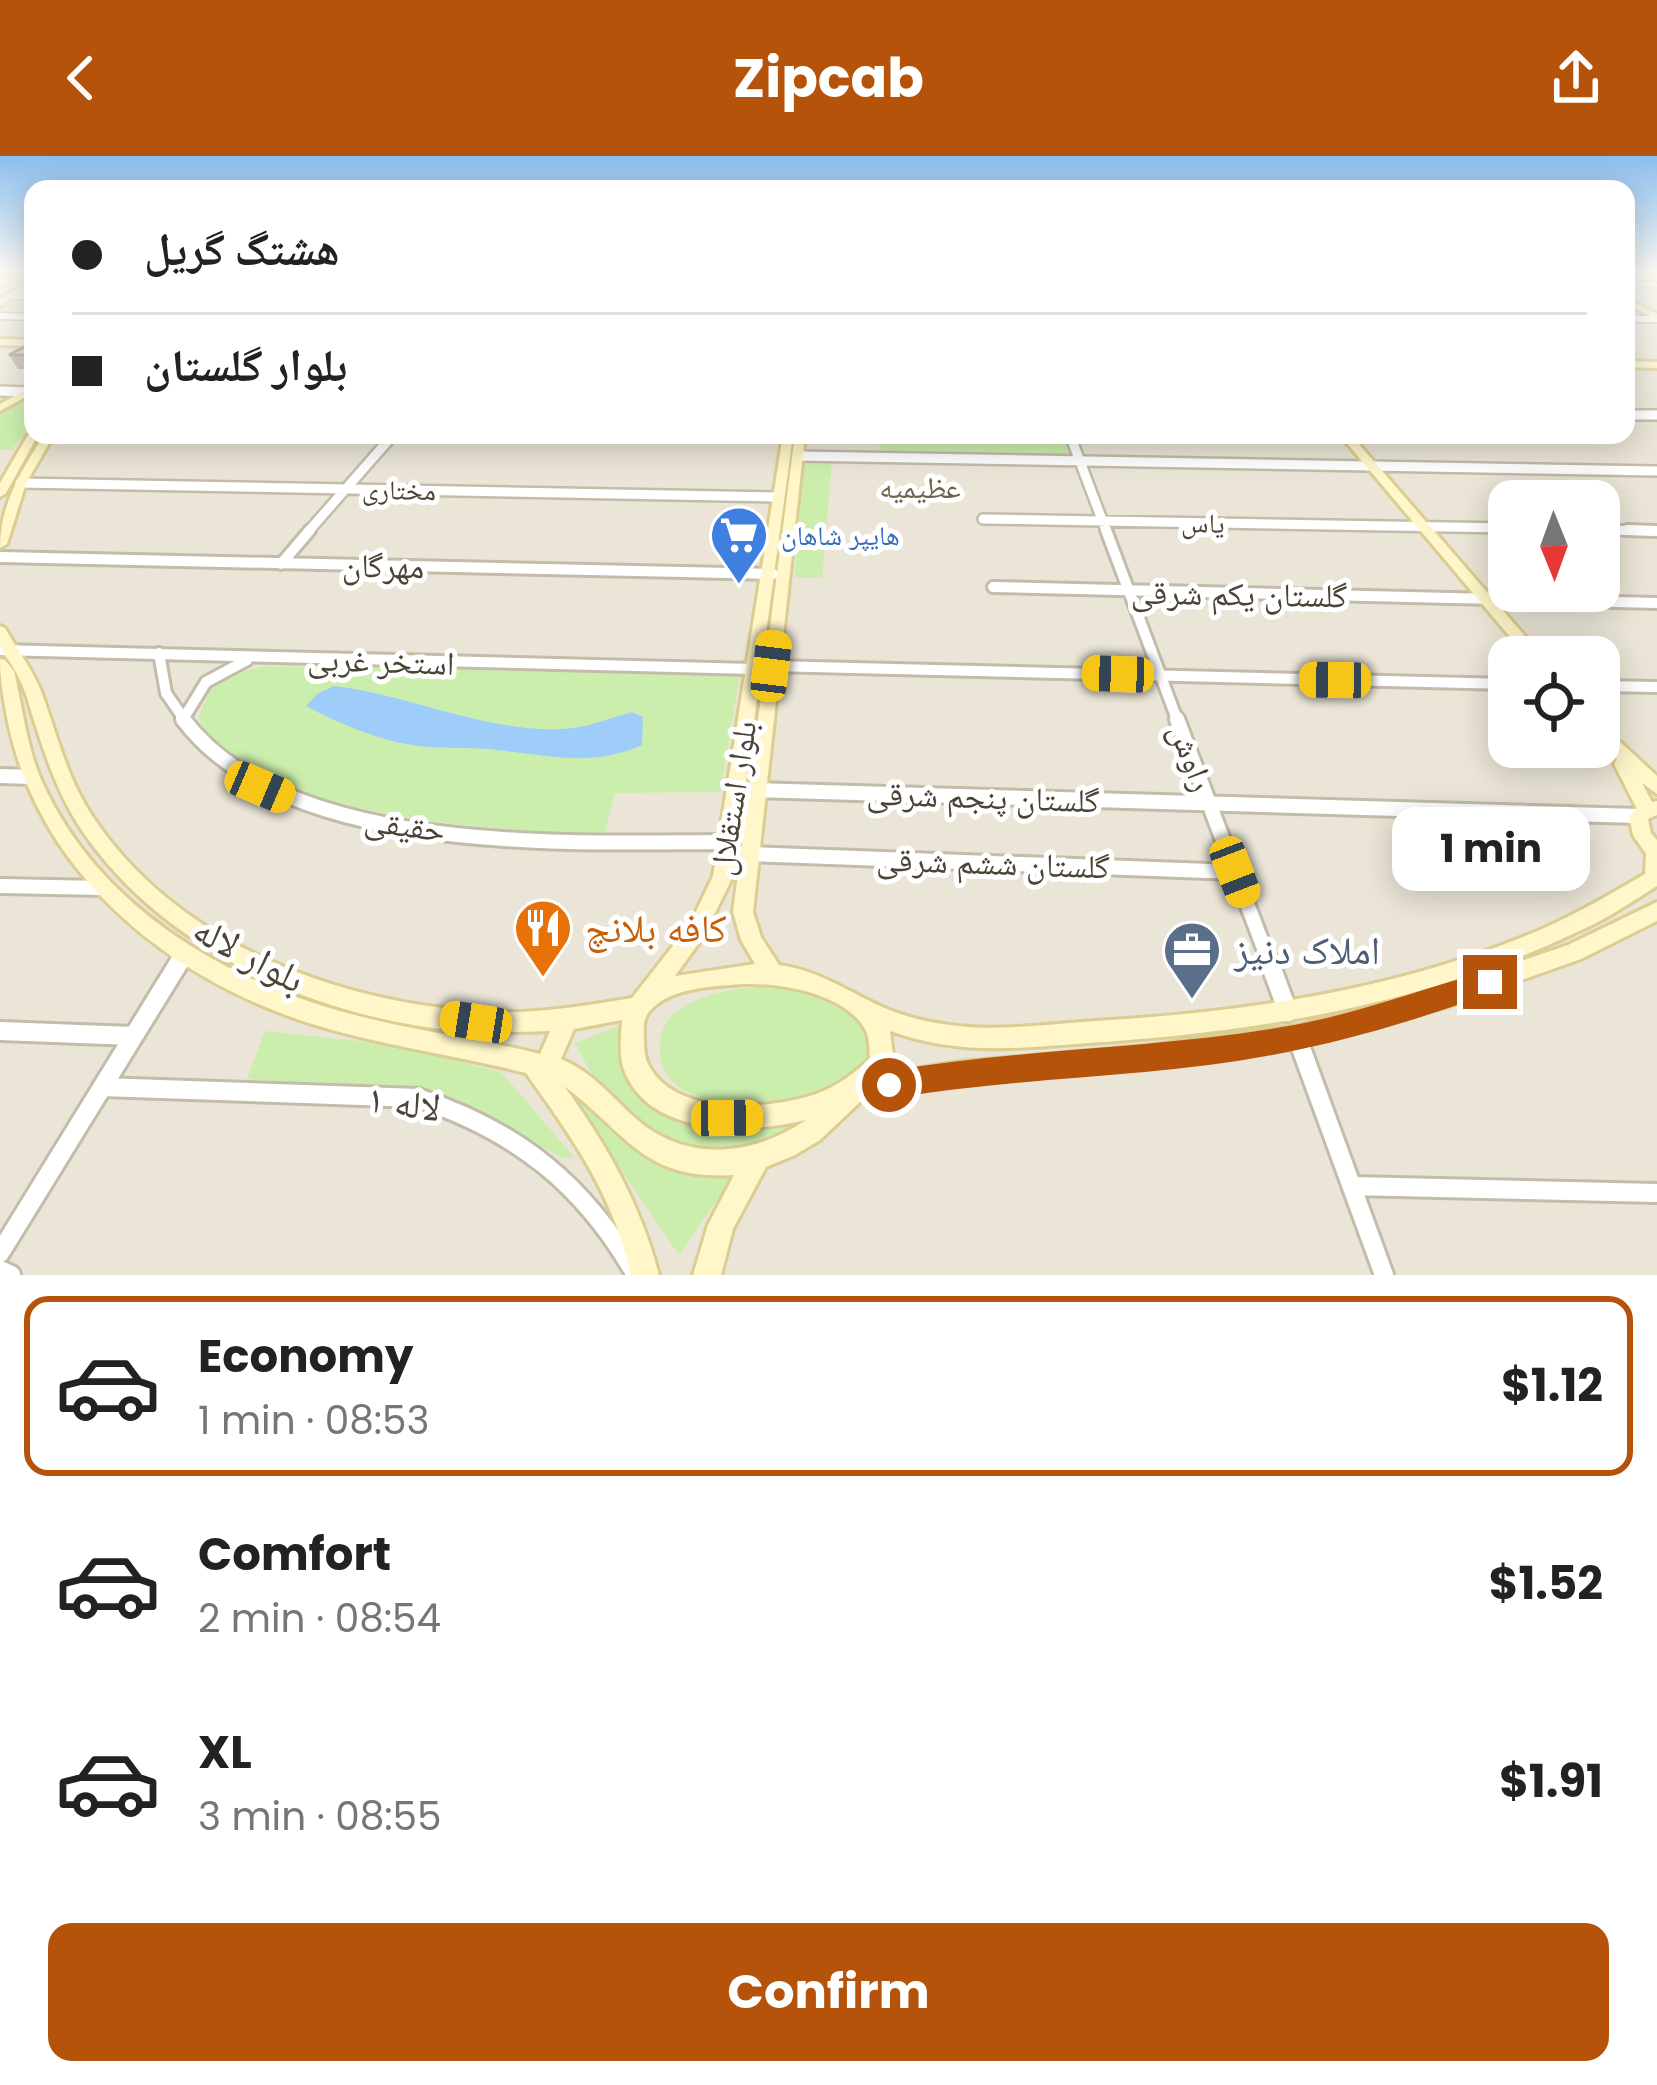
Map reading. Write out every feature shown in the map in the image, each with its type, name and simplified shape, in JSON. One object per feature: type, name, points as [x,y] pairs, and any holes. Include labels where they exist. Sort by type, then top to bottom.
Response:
[{"type":"main road","points":[[1,486],[27,444]]},
{"type":"main road","points":[[0,544],[20,483],[44,444]]},
{"type":"main road","name":"بلوار استقلال","points":[[774,574],[778,497],[790,444]]},
{"type":"main road","name":"بلوار استقلال","points":[[642,1002],[709,909],[730,842],[797,456],[794,444]]},
{"type":"main road","points":[[1353,444],[1517,636]]},
{"type":"main road","name":"بلوار لاله","points":[[2,649],[10,729],[64,838],[104,889],[184,954],[297,1009],[540,1065],[581,1082],[644,1142],[667,1155],[698,1162],[756,1161]]},
{"type":"main road","name":"بلوار لاله","points":[[2,649],[22,665],[62,780],[92,830],[138,884],[201,935],[253,966],[327,994],[476,1022],[566,1022],[642,1002]]},
{"type":"main road","name":"بلوار استقلال","points":[[762,668],[745,926],[772,974]]},
{"type":"main road","points":[[1620,754],[1657,787]]},
{"type":"main road","points":[[1620,761],[1647,812],[1642,835],[1657,854],[1654,878],[1626,899],[1535,942],[1288,1012],[1136,1031],[957,1038],[862,1009],[806,980],[772,974],[715,977],[642,1002],[631,1054],[641,1081],[658,1098],[692,1114],[763,1117],[814,1108],[854,1091],[960,1072],[1146,1057],[1297,1037],[1490,982],[1574,952],[1657,911]]},
{"type":"main road","points":[[34,784],[62,780]]},
{"type":"main road","points":[[704,1270],[721,1225],[756,1161],[807,1136],[875,1074],[885,1056],[880,1031],[862,1009]]},
{"type":"main road","points":[[566,1022],[540,1065],[624,1202],[640,1275]]},
{"type":"street","points":[[281,563],[385,444]]},
{"type":"street","name":"راوش","points":[[1073,444],[1288,1012]]},
{"type":"street","points":[[797,456],[1657,471]]},
{"type":"street","name":"مختاری","points":[[20,483],[778,497]]},
{"type":"street","name":"یاس","points":[[983,519],[1488,529]]},
{"type":"street","points":[[1620,530],[1657,531]]},
{"type":"street","name":"مهرگان","points":[[0,557],[774,574]]},
{"type":"street","name":"گلستان یکم شرقی","points":[[993,587],[1657,603]]},
{"type":"street","name":"استخر غربی","points":[[2,649],[1488,683]]},
{"type":"street","name":"حقیقی","points":[[159,653],[166,695],[182,721],[220,761],[260,787],[355,818],[501,837],[730,842]]},
{"type":"street","points":[[182,721],[195,689],[221,669],[259,656]]},
{"type":"street","points":[[1620,686],[1657,687]]},
{"type":"street","points":[[0,776],[34,784]]},
{"type":"street","name":"گلستان پنجم شرقی","points":[[755,790],[1647,812]]},
{"type":"street","name":"گلستان ششم شرقی","points":[[750,854],[1235,872]]},
{"type":"street","points":[[0,886],[104,889]]},
{"type":"street","points":[[0,1253],[184,954]]},
{"type":"street","points":[[0,1031],[134,1036]]},
{"type":"street","points":[[1297,1037],[1384,1275]]},
{"type":"street","name":"لاله ۱","points":[[102,1087],[418,1098],[454,1108],[514,1135],[549,1163],[582,1193],[640,1275]]},
{"type":"street","points":[[1352,1186],[1657,1193]]},
{"type":"street","points":[[0,1270],[11,1275]]},
{"type":"shaded area","points":[[0,324],[24,324],[24,444],[1635,444],[1635,324],[1657,324],[1657,1275],[0,1275]]},
{"type":"green space","points":[[24,398],[24,435],[12,450],[0,450],[0,412]]},
{"type":"green space","points":[[879,444],[1072,444],[1075,456],[880,454]]},
{"type":"green space","points":[[832,460],[822,578],[795,578],[803,461]]},
{"type":"green space","points":[[268,666],[740,675],[720,792],[615,793],[604,835],[504,829],[382,813],[323,799],[270,779],[227,752],[198,718],[211,687],[238,672]]},
{"type":"green space","points":[[774,986],[830,1002],[867,1025],[876,1039],[877,1056],[866,1074],[821,1097],[756,1105],[694,1095],[673,1081],[661,1061],[660,1039],[667,1022],[680,1009],[717,993]]},
{"type":"green space","points":[[624,1024],[624,1064],[636,1093],[657,1113],[685,1125],[717,1130],[752,1129],[819,1116],[782,1136],[711,1149],[678,1143],[648,1130],[620,1108],[575,1043]]},
{"type":"green space","points":[[265,1031],[397,1045],[502,1073],[575,1158],[563,1158],[465,1105],[420,1092],[247,1079]]},
{"type":"green space","points":[[563,1084],[640,1145],[680,1164],[732,1178],[679,1255]]},
{"type":"water","points":[[334,686],[532,728],[578,727],[632,712],[643,717],[642,745],[605,756],[570,758],[398,742],[306,706]]},
{"type":"place","name":"هایپر شاهان","points":[[739,586]]},
{"type":"place","name":"کافه بلانچ","points":[[543,979]]},
{"type":"place","name":"املاک دنیز","points":[[1192,1001]]},
{"type":"district","name":"عظیمیه","points":[[920,487]]},
{"type":"route","points":[[889,1085],[960,1072],[1146,1057],[1297,1037],[1490,982]]}]
